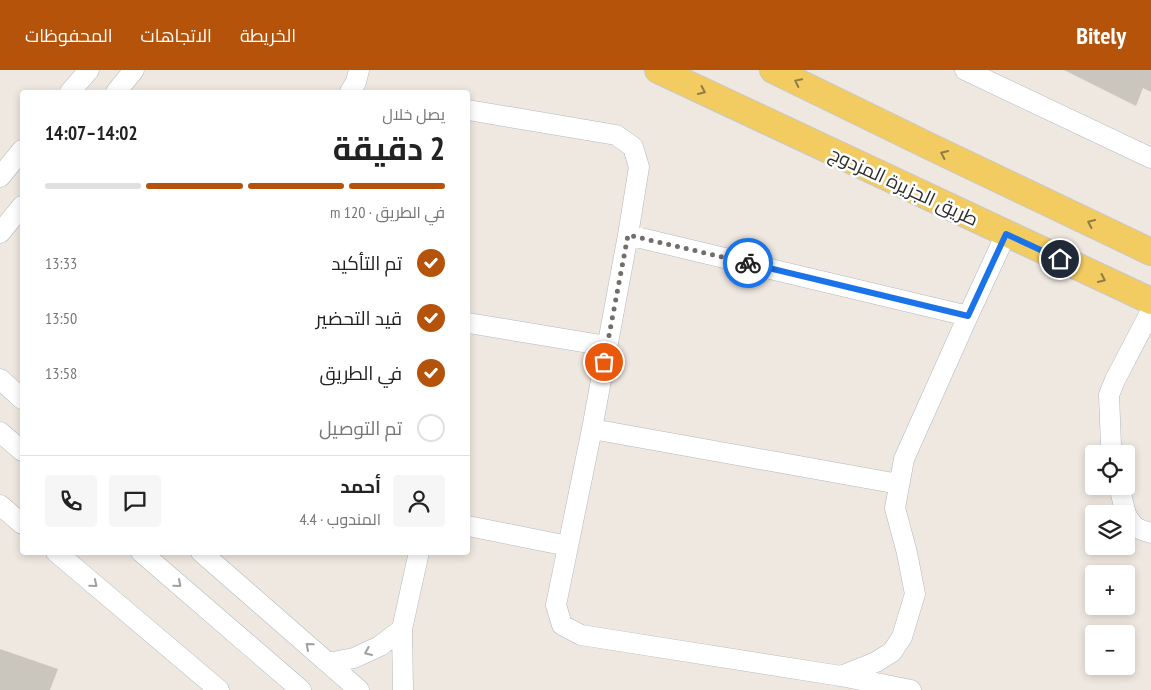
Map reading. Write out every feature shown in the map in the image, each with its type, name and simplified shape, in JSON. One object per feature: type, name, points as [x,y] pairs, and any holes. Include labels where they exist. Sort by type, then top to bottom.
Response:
[{"type":"main road","name":"طريق الجزيرة المزدوج","points":[[658,70],[1151,301]]},
{"type":"main road","points":[[773,70],[1151,252]]},
{"type":"street","points":[[118,90],[134,70]]},
{"type":"street","points":[[355,90],[359,70]]},
{"type":"street","points":[[965,70],[1151,158]]},
{"type":"street","points":[[470,110],[616,135],[633,147],[639,167],[608,346],[556,605],[562,625],[581,635],[841,676],[910,690]]},
{"type":"street","points":[[0,177],[20,152]]},
{"type":"street","points":[[0,233],[20,208]]},
{"type":"street","points":[[841,676],[876,662],[892,652],[902,637],[915,594],[895,508],[904,458],[1006,234]]},
{"type":"street","points":[[628,235],[968,316]]},
{"type":"street","points":[[1111,445],[1109,395],[1114,380],[1151,310]]},
{"type":"street","points":[[470,323],[608,346]]},
{"type":"street","points":[[0,379],[20,397]]},
{"type":"street","points":[[592,429],[899,484]]},
{"type":"street","points":[[0,432],[20,449]]},
{"type":"street","points":[[0,505],[20,522]]},
{"type":"street","points":[[470,526],[568,546]]},
{"type":"street","points":[[1135,528],[1151,533]]},
{"type":"street","points":[[60,555],[219,690]]},
{"type":"street","points":[[144,555],[301,690]]},
{"type":"street","points":[[203,555],[359,690]]},
{"type":"street","points":[[403,690],[402,629],[418,555]]},
{"type":"street","points":[[328,663],[354,658],[380,646],[402,629]]},
{"type":"building","points":[[1064,70],[1151,70],[1151,92],[1143,88],[1136,106]]},
{"type":"building","points":[[0,649],[58,669],[50,690],[0,690]]},
{"type":"way so far","points":[[604,362],[628,235],[748,263]]},
{"type":"route","points":[[748,263],[968,316],[1006,234],[1060,259]]}]
